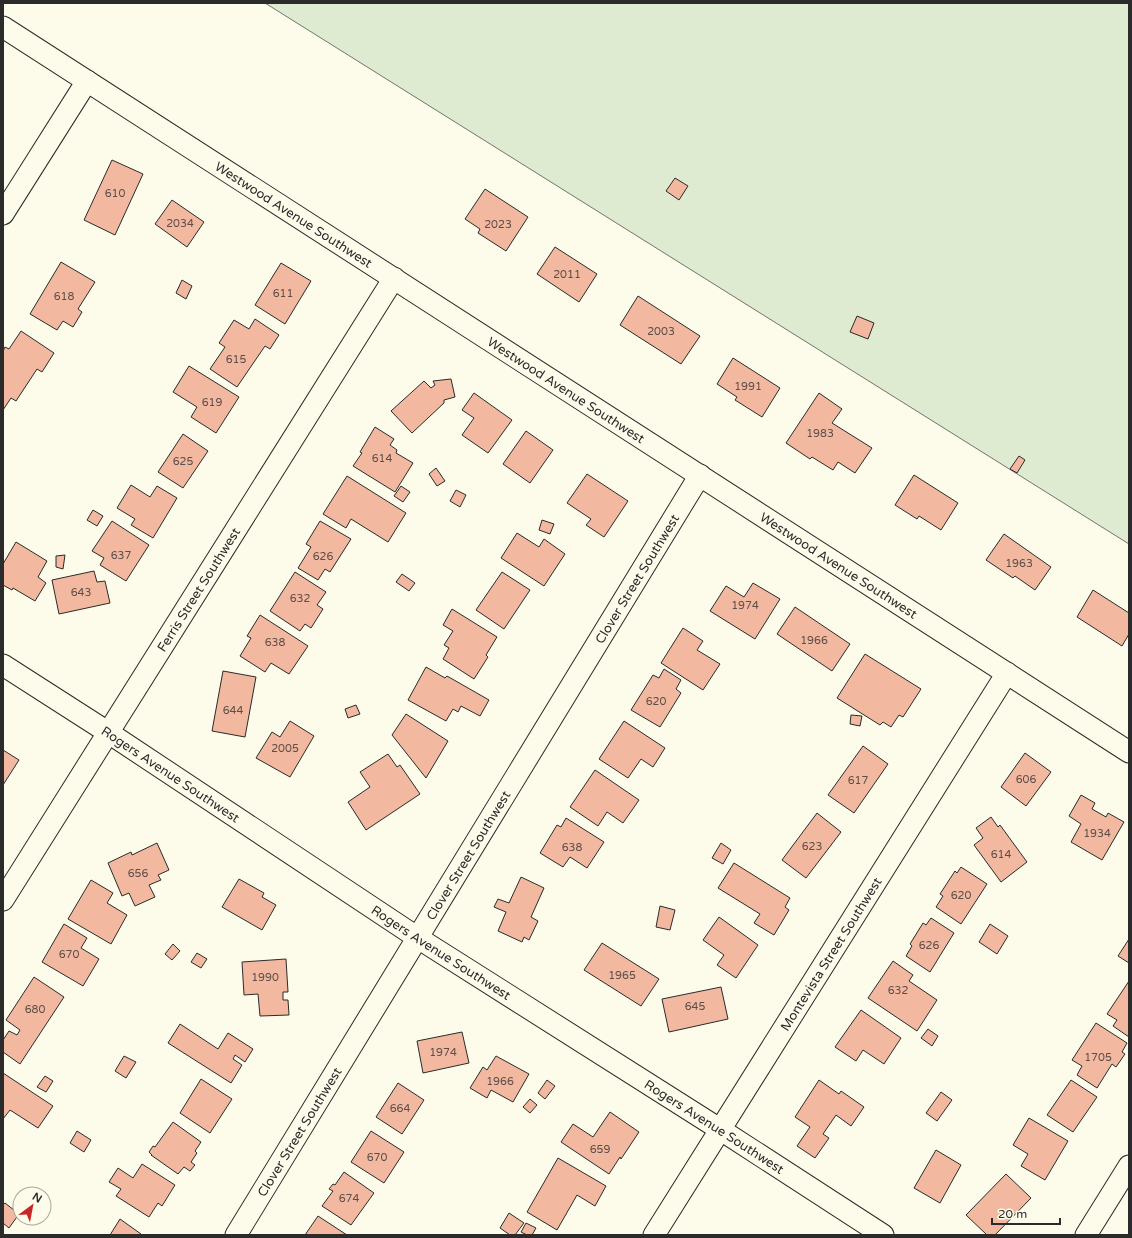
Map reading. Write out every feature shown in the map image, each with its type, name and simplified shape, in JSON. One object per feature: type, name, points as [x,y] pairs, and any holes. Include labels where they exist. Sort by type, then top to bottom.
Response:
[{"type":"street","name":"Westwood Avenue Southwest","points":[[3,27],[1007,672],[1129,752]]},
{"type":"street","points":[[3,214],[87,81]]},
{"type":"street","name":"Ferris Street Southwest","points":[[3,900],[394,278]]},
{"type":"street","name":"Clover Street Southwest","points":[[236,1235],[700,476]]},
{"type":"street","name":"Rogers Avenue Southwest","points":[[3,665],[109,733],[418,938],[721,1130],[883,1235]]},
{"type":"street","name":"Montevista Street Southwest","points":[[654,1235],[1007,672]]},
{"type":"street","points":[[1086,1235],[1129,1166]]},
{"type":"green space","points":[[265,3],[1129,3],[1129,544]]},
{"type":"building","points":[[112,160],[143,174],[115,235],[84,220]]},
{"type":"building","points":[[675,178],[688,186],[679,200],[666,191]]},
{"type":"building","points":[[485,189],[528,217],[506,251],[478,233],[480,229],[465,219]]},
{"type":"building","points":[[172,200],[204,222],[187,247],[155,224]]},
{"type":"building","points":[[555,247],[597,274],[579,302],[537,274]]},
{"type":"building","points":[[61,262],[95,282],[78,309],[82,312],[73,327],[63,321],[57,330],[30,314]]},
{"type":"building","points":[[281,263],[311,281],[285,324],[255,305]]},
{"type":"building","points":[[182,280],[192,286],[186,299],[176,293]]},
{"type":"building","points":[[638,296],[700,336],[681,364],[620,325]]},
{"type":"building","points":[[857,316],[874,323],[868,339],[850,332]]},
{"type":"building","points":[[255,319],[279,335],[270,349],[265,346],[237,387],[210,369],[225,347],[219,343],[234,320],[249,329]]},
{"type":"building","points":[[21,331],[54,353],[42,372],[37,369],[16,401],[11,398],[3,410],[3,351],[5,347],[9,349]]},
{"type":"building","points":[[733,358],[780,388],[762,417],[735,400],[737,397],[717,384]]},
{"type":"building","points":[[189,366],[239,397],[216,433],[191,417],[197,407],[173,392]]},
{"type":"building","points":[[451,379],[455,397],[444,400],[444,403],[412,433],[391,411],[424,381],[431,388],[435,385],[433,381]]},
{"type":"building","points":[[474,393],[512,420],[488,453],[462,435],[474,418],[462,410]]},
{"type":"building","points":[[819,393],[842,409],[832,423],[872,448],[855,473],[838,462],[833,470],[812,457],[810,459],[786,443]]},
{"type":"building","points":[[375,427],[394,439],[390,445],[397,450],[396,453],[413,463],[395,492],[353,466],[362,453],[360,452]]},
{"type":"building","points":[[526,431],[553,450],[530,483],[503,464]]},
{"type":"building","points":[[183,434],[208,451],[183,488],[158,472]]},
{"type":"building","points":[[1019,456],[1025,460],[1017,473],[1010,469]]},
{"type":"building","points":[[436,468],[445,481],[437,486],[429,474]]},
{"type":"building","points":[[587,474],[628,501],[604,537],[586,525],[591,519],[567,503]]},
{"type":"building","points":[[914,475],[958,503],[941,530],[919,516],[917,519],[895,505]]},
{"type":"building","points":[[347,476],[406,513],[388,542],[351,519],[346,528],[323,514]]},
{"type":"building","points":[[131,485],[150,497],[157,486],[177,498],[153,538],[131,525],[135,519],[117,508]]},
{"type":"building","points":[[401,486],[410,492],[403,502],[394,496]]},
{"type":"building","points":[[456,490],[466,495],[460,507],[450,501]]},
{"type":"building","points":[[93,510],[103,516],[97,526],[87,520]]},
{"type":"building","points":[[542,520],[554,524],[550,534],[539,530]]},
{"type":"building","points":[[112,521],[149,545],[126,581],[100,565],[104,558],[92,551]]},
{"type":"building","points":[[320,521],[351,539],[330,572],[325,569],[318,580],[298,568],[311,547],[306,544]]},
{"type":"building","points":[[517,533],[539,547],[544,539],[565,554],[544,586],[501,558]]},
{"type":"building","points":[[1004,534],[1051,567],[1035,590],[1015,576],[1013,578],[986,560]]},
{"type":"building","points":[[16,542],[47,561],[38,577],[46,583],[35,601],[13,588],[12,590],[3,585],[3,564]]},
{"type":"building","points":[[65,555],[63,569],[56,567],[56,556]]},
{"type":"building","points":[[94,571],[97,582],[105,581],[110,603],[59,614],[52,580]]},
{"type":"building","points":[[295,572],[326,592],[317,605],[323,609],[311,628],[305,624],[300,631],[270,611]]},
{"type":"building","points":[[502,572],[530,590],[504,629],[476,610]]},
{"type":"building","points":[[402,574],[415,583],[409,591],[396,582]]},
{"type":"building","points":[[753,583],[780,599],[755,639],[710,611],[726,586],[744,597]]},
{"type":"building","points":[[1093,590],[1129,613],[1129,634],[1122,646],[1077,617]]},
{"type":"building","points":[[795,607],[850,644],[832,671],[777,634]]},
{"type":"building","points":[[452,609],[497,637],[486,655],[488,657],[474,679],[443,659],[449,648],[444,645],[453,631],[443,625]]},
{"type":"building","points":[[260,615],[308,646],[289,674],[271,663],[265,672],[240,656],[251,638],[247,636]]},
{"type":"building","points":[[683,628],[703,641],[697,650],[720,664],[703,690],[661,663]]},
{"type":"building","points":[[865,654],[921,689],[903,717],[899,715],[891,727],[883,722],[880,725],[837,698]]},
{"type":"building","points":[[426,667],[445,678],[447,676],[489,700],[480,716],[461,706],[458,712],[453,709],[446,721],[408,700]]},
{"type":"building","points":[[664,669],[681,680],[676,689],[681,693],[660,727],[631,710],[653,675],[659,678]]},
{"type":"building","points":[[223,671],[256,677],[245,737],[212,731]]},
{"type":"building","points":[[356,705],[360,714],[348,718],[345,709]]},
{"type":"building","points":[[406,714],[448,741],[426,778],[392,735]]},
{"type":"building","points":[[851,715],[862,716],[860,726],[850,724]]},
{"type":"building","points":[[290,721],[314,736],[290,777],[256,758],[272,732],[280,737]]},
{"type":"building","points":[[624,721],[665,748],[653,767],[641,759],[628,778],[599,759]]},
{"type":"building","points":[[863,746],[888,764],[854,813],[828,795]]},
{"type":"building","points":[[3,750],[19,760],[3,785]]},
{"type":"building","points":[[1025,753],[1051,772],[1026,806],[1001,787]]},
{"type":"building","points":[[388,754],[397,767],[400,765],[420,794],[366,830],[348,802],[370,787],[360,772]]},
{"type":"building","points":[[595,770],[639,800],[623,823],[607,812],[598,826],[570,807]]},
{"type":"building","points":[[1081,795],[1095,803],[1092,809],[1106,817],[1108,813],[1124,822],[1102,860],[1071,842],[1081,824],[1069,816]]},
{"type":"building","points":[[817,813],[841,832],[806,878],[782,860]]},
{"type":"building","points":[[991,817],[998,827],[1000,825],[1027,862],[1001,882],[974,845],[983,838],[976,828]]},
{"type":"building","points":[[566,818],[604,842],[587,868],[570,857],[563,867],[540,853],[557,825],[561,827]]},
{"type":"building","points":[[157,843],[169,870],[158,875],[161,880],[149,885],[155,897],[135,906],[129,893],[122,896],[108,863],[131,852],[132,855]]},
{"type":"building","points":[[721,843],[731,850],[723,864],[712,858]]},
{"type":"building","points":[[734,863],[790,898],[785,907],[789,910],[774,935],[754,923],[760,914],[718,888]]},
{"type":"building","points":[[961,867],[987,884],[961,924],[936,907],[943,896],[940,894],[955,871],[957,873]]},
{"type":"building","points":[[521,877],[544,888],[531,917],[538,921],[529,940],[524,937],[522,942],[498,931],[506,912],[494,907],[498,899],[509,903]]},
{"type":"building","points":[[239,879],[264,893],[262,897],[276,905],[262,930],[222,907]]},
{"type":"building","points":[[91,880],[113,893],[107,903],[127,915],[111,944],[68,919]]},
{"type":"building","points":[[660,906],[675,910],[670,930],[656,927]]},
{"type":"building","points":[[719,917],[758,945],[736,978],[717,965],[724,955],[703,940]]},
{"type":"building","points":[[931,918],[954,933],[930,972],[906,956],[912,946],[910,944],[923,923],[926,925]]},
{"type":"building","points":[[64,924],[87,938],[81,948],[99,959],[83,986],[42,962]]},
{"type":"building","points":[[990,924],[1008,936],[997,954],[979,942]]},
{"type":"building","points":[[1129,939],[1129,963],[1118,956]]},
{"type":"building","points":[[602,943],[659,979],[641,1006],[584,970]]},
{"type":"building","points":[[173,944],[180,951],[172,960],[165,954]]},
{"type":"building","points":[[197,953],[207,959],[201,968],[191,962]]},
{"type":"building","points":[[286,959],[288,992],[283,992],[283,1000],[288,1000],[289,1015],[260,1016],[258,994],[244,995],[242,962]]},
{"type":"building","points":[[893,961],[913,975],[909,981],[937,1000],[917,1031],[868,998]]},
{"type":"building","points":[[34,977],[64,997],[20,1064],[3,1052],[3,1040],[9,1031],[17,1035],[20,1030],[6,1020]]},
{"type":"building","points":[[1129,981],[1129,1037],[1113,1026],[1117,1020],[1107,1014]]},
{"type":"building","points":[[721,987],[728,1019],[669,1032],[662,999]]},
{"type":"building","points":[[861,1010],[901,1038],[884,1064],[863,1050],[856,1061],[835,1047]]},
{"type":"building","points":[[1096,1023],[1127,1043],[1122,1052],[1125,1054],[1116,1067],[1112,1064],[1097,1088],[1077,1075],[1082,1066],[1072,1060]]},
{"type":"building","points":[[180,1024],[218,1049],[228,1033],[253,1049],[245,1062],[235,1055],[233,1059],[242,1065],[231,1083],[168,1043]]},
{"type":"building","points":[[928,1029],[938,1036],[932,1046],[921,1038]]},
{"type":"building","points":[[462,1032],[469,1063],[423,1073],[417,1041]]},
{"type":"building","points":[[124,1056],[136,1062],[126,1078],[115,1071]]},
{"type":"building","points":[[496,1056],[529,1074],[513,1102],[491,1090],[487,1098],[470,1088],[483,1067],[487,1070]]},
{"type":"building","points":[[3,1073],[53,1106],[38,1128],[10,1110],[3,1119]]},
{"type":"building","points":[[45,1076],[53,1081],[46,1092],[37,1087]]},
{"type":"building","points":[[201,1079],[232,1099],[210,1133],[180,1113]]},
{"type":"building","points":[[547,1080],[555,1086],[545,1099],[538,1093]]},
{"type":"building","points":[[819,1080],[839,1094],[841,1091],[864,1107],[851,1126],[836,1115],[823,1134],[829,1138],[815,1158],[797,1146],[810,1127],[795,1117]]},
{"type":"building","points":[[1071,1080],[1097,1097],[1073,1132],[1047,1115]]},
{"type":"building","points":[[398,1083],[424,1100],[402,1134],[376,1117]]},
{"type":"building","points":[[941,1092],[952,1100],[937,1121],[926,1113]]},
{"type":"building","points":[[530,1099],[537,1105],[530,1113],[523,1107]]},
{"type":"building","points":[[610,1112],[639,1132],[609,1174],[561,1142],[573,1124],[593,1137]]},
{"type":"building","points":[[1029,1118],[1068,1141],[1045,1180],[1021,1166],[1028,1154],[1013,1145]]},
{"type":"building","points":[[173,1122],[201,1142],[195,1151],[197,1153],[191,1162],[195,1165],[190,1171],[184,1167],[178,1174],[149,1152],[153,1146],[155,1147]]},
{"type":"building","points":[[77,1131],[91,1140],[84,1152],[70,1143]]},
{"type":"building","points":[[371,1131],[404,1152],[384,1183],[351,1162]]},
{"type":"building","points":[[936,1150],[961,1165],[940,1203],[914,1188]]},
{"type":"building","points":[[558,1158],[606,1186],[595,1206],[577,1195],[557,1230],[527,1212]]},
{"type":"building","points":[[142,1164],[175,1185],[162,1206],[158,1203],[149,1217],[116,1196],[121,1189],[109,1182],[118,1168],[133,1178]]},
{"type":"building","points":[[344,1172],[374,1193],[351,1225],[322,1206],[333,1191],[329,1189],[333,1184],[335,1185]]},
{"type":"building","points":[[1006,1174],[1031,1198],[995,1235],[987,1235],[966,1215]]},
{"type":"building","points":[[5,1203],[12,1208],[12,1224],[9,1228],[3,1223],[3,1205]]},
{"type":"building","points":[[509,1213],[524,1223],[515,1235],[510,1235],[500,1228]]},
{"type":"building","points":[[318,1216],[347,1235],[305,1235]]},
{"type":"building","points":[[120,1219],[141,1234],[110,1235]]},
{"type":"building","points":[[526,1223],[536,1228],[532,1235],[527,1235],[521,1232]]}]
